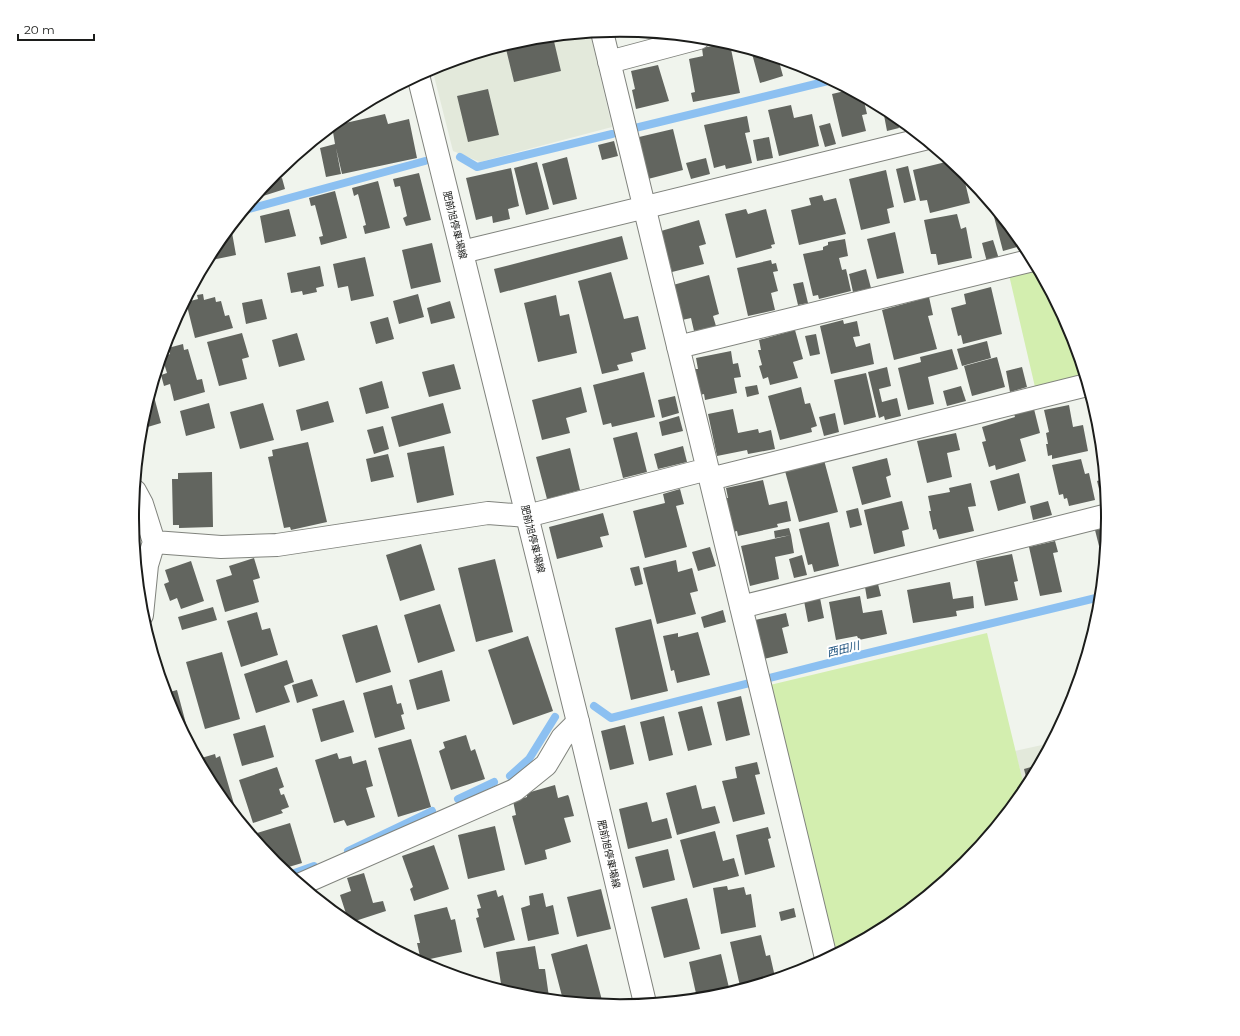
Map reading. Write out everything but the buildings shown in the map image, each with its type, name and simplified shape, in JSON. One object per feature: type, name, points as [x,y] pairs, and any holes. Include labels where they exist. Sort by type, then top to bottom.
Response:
[{"type":"street","points":[[603,38],[825,953]]},
{"type":"street","points":[[609,62],[686,41]]},
{"type":"street","name":"肥前旭停車場線","points":[[420,81],[578,722],[644,998]]},
{"type":"street","points":[[462,252],[918,140]]},
{"type":"street","points":[[678,347],[1027,262]]},
{"type":"street","points":[[154,542],[221,548],[277,545],[488,513],[527,516],[1082,386]]},
{"type":"street","points":[[140,500],[154,542],[147,565],[144,590]]},
{"type":"street","points":[[741,607],[1101,517]]},
{"type":"street","points":[[305,882],[515,790],[546,765],[562,738],[578,722]]},
{"type":"shaded area","points":[[591,38],[612,127],[480,162],[453,151],[434,75],[496,53],[557,41]]},
{"type":"shaded area","points":[[1044,744],[1023,781],[1015,751]]},
{"type":"green space","points":[[1032,270],[1051,305],[1064,334],[1080,377],[1035,387],[1009,275]]},
{"type":"green space","points":[[987,633],[1023,781],[1002,811],[982,835],[937,880],[913,900],[887,918],[860,935],[835,948],[770,685]]},
{"type":"waterway","points":[[635,128],[823,82]]},
{"type":"waterway","points":[[460,157],[477,167],[612,134]]},
{"type":"waterway","points":[[252,208],[425,161]]},
{"type":"waterway","name":"西田川","points":[[594,706],[611,718],[860,655],[1094,598]]},
{"type":"waterway","points":[[510,776],[529,759],[555,717]]},
{"type":"waterway","points":[[458,799],[494,782]]},
{"type":"waterway","points":[[348,851],[432,811]]},
{"type":"waterway","points":[[295,873],[314,866]]}]
